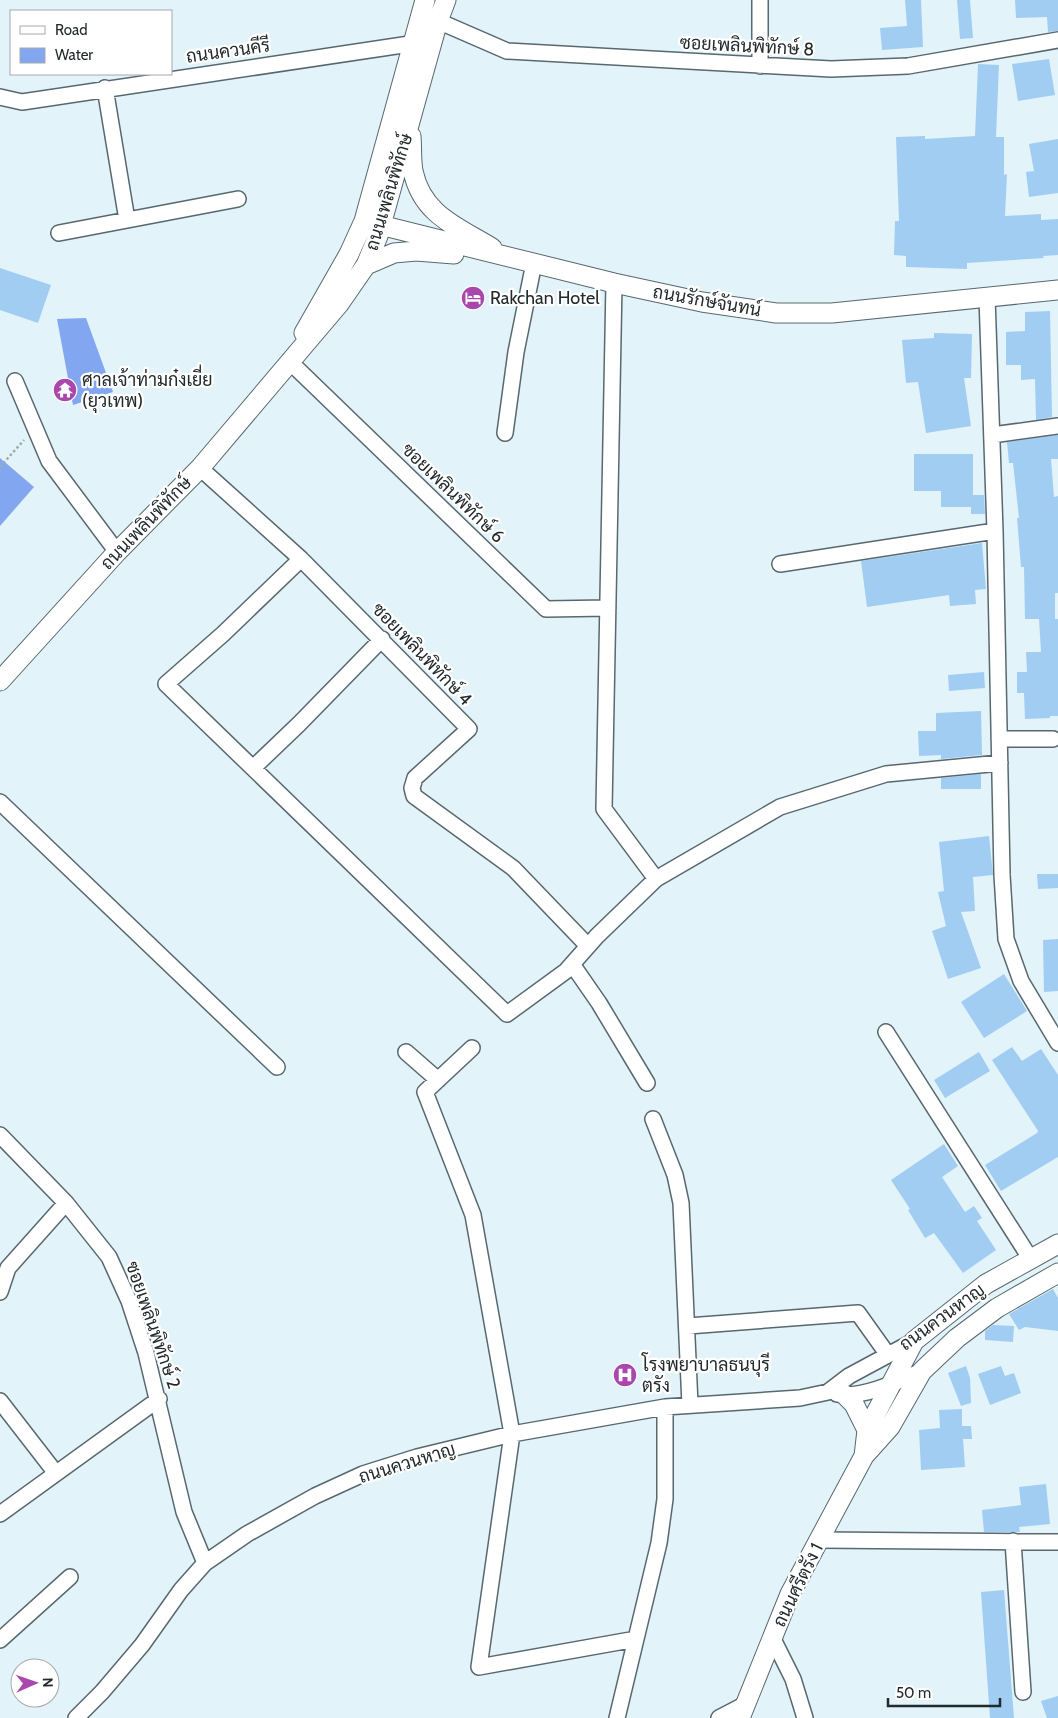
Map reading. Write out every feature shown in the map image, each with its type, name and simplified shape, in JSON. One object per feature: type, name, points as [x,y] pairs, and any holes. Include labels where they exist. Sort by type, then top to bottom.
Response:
[{"type":"main road","name":"ถนนเพลินพิทักษ์","points":[[0,681],[117,552],[200,468],[339,304],[366,265],[372,224],[412,43],[425,0]]},
{"type":"main road","name":"ถนนเพลินพิทักษ์","points":[[289,361],[322,298],[372,224],[410,122],[438,21],[446,0]]},
{"type":"main road","points":[[410,122],[413,171],[422,194],[437,216],[510,258]]},
{"type":"main road","name":"ถนนรักษ์จันทน์","points":[[372,224],[702,302],[776,313],[832,314],[1058,290]]},
{"type":"main road","points":[[366,265],[394,253],[416,251],[510,258]]},
{"type":"main road","name":"ถนนควนหาญ","points":[[914,1341],[986,1284],[1058,1244]]},
{"type":"main road","name":"ถนนควนหาญ","points":[[922,1371],[957,1338],[997,1308],[1058,1273]]},
{"type":"main road","name":"ถนนศรีตรัง 1","points":[[864,1456],[868,1430],[914,1341]]},
{"type":"main road","name":"ถนนศรีตรัง 1","points":[[742,1711],[790,1594],[864,1456],[890,1427],[922,1371]]},
{"type":"main road","points":[[836,1394],[854,1404],[868,1430]]},
{"type":"street","points":[[760,0],[760,66]]},
{"type":"street","name":"ซอยเพลินพิทักษ์ 8","points":[[438,21],[507,51],[831,69],[908,66],[1058,40]]},
{"type":"street","name":"ถนนควนคีรี","points":[[0,97],[22,102],[433,40]]},
{"type":"street","points":[[105,88],[127,220]]},
{"type":"street","points":[[59,233],[238,199]]},
{"type":"street","points":[[505,433],[516,352],[534,263]]},
{"type":"street","points":[[614,282],[604,809],[656,879]]},
{"type":"street","points":[[987,298],[995,530],[1002,875],[1006,939],[1021,981],[1058,1043]]},
{"type":"street","name":"ซอยเพลินพิทักษ์ 6","points":[[289,361],[546,608],[608,608]]},
{"type":"street","points":[[15,381],[49,461],[117,552]]},
{"type":"street","points":[[992,435],[1058,426]]},
{"type":"street","name":"ซอยเพลินพิทักษ์ 4","points":[[200,468],[301,559],[469,729],[415,778],[412,788],[414,796],[513,868],[588,946]]},
{"type":"street","points":[[780,564],[995,530]]},
{"type":"street","points":[[301,559],[224,634],[166,684],[507,1014],[572,964],[656,879],[780,807],[886,774],[1000,763]]},
{"type":"street","points":[[253,768],[300,724],[382,640]]},
{"type":"street","points":[[999,739],[1053,739]]},
{"type":"street","points":[[0,802],[277,1067]]},
{"type":"street","points":[[572,964],[599,1003],[647,1083]]},
{"type":"street","points":[[886,1032],[1030,1258]]},
{"type":"street","points":[[472,1048],[425,1092],[473,1215],[512,1434],[478,1667],[636,1639]]},
{"type":"street","points":[[406,1052],[438,1080]]},
{"type":"street","points":[[653,1118],[675,1175],[681,1203],[690,1404]]},
{"type":"street","name":"ซอยเพลินพิทักษ์ 2","points":[[0,1136],[66,1203],[109,1257],[128,1300],[158,1399],[184,1512],[205,1563]]},
{"type":"street","points":[[0,1292],[8,1268],[66,1203]]},
{"type":"street","points":[[688,1326],[858,1313],[888,1355]]},
{"type":"street","name":"ถนนควนหาญ","points":[[836,1394],[849,1376],[914,1341]]},
{"type":"street","name":"ถนนควนหาญ","points":[[76,1718],[102,1692],[142,1645],[181,1590],[205,1563],[247,1534],[306,1501],[363,1474],[417,1457],[512,1434],[665,1407],[836,1394],[891,1385],[922,1371]]},
{"type":"street","points":[[0,1514],[55,1472],[158,1399]]},
{"type":"street","points":[[0,1401],[55,1472]]},
{"type":"street","points":[[617,1718],[659,1543],[665,1499],[665,1407]]},
{"type":"street","points":[[820,1540],[1058,1542]]},
{"type":"street","points":[[1013,1541],[1023,1692]]},
{"type":"street","points":[[0,1640],[70,1577]]},
{"type":"street","points":[[772,1637],[793,1679],[805,1718]]},
{"type":"street","points":[[720,1718],[742,1711]]},
{"type":"path","points":[[0,467],[35,428]]},
{"type":"water","points":[[86,318],[113,392],[73,405],[57,319]]},
{"type":"water","points":[[0,458],[34,487],[0,526]]},
{"type":"building","points":[[905,0],[921,0],[923,47],[882,50],[880,28],[907,26]]},
{"type":"building","points":[[957,0],[970,0],[973,38],[960,39]]},
{"type":"building","points":[[1015,0],[1058,0],[1058,31],[1048,32],[1047,17],[1016,18]]},
{"type":"building","points":[[1049,59],[1055,95],[1018,101],[1012,64]]},
{"type":"building","points":[[978,64],[999,65],[996,137],[1004,137],[1004,175],[1007,174],[1005,216],[1041,214],[1041,220],[1058,219],[1058,255],[1043,256],[1044,258],[967,263],[967,269],[906,267],[906,256],[894,255],[895,221],[899,221],[896,137],[925,136],[925,139],[975,136]]},
{"type":"building","points":[[1058,139],[1058,193],[1029,197],[1026,172],[1034,171],[1029,144]]},
{"type":"building","points":[[0,268],[51,285],[38,323],[0,310]]},
{"type":"building","points":[[1050,311],[1052,417],[1036,420],[1035,379],[1021,380],[1021,365],[1006,365],[1006,332],[1025,331],[1025,312]]},
{"type":"building","points":[[934,333],[972,334],[971,378],[964,378],[971,426],[926,433],[918,382],[906,383],[902,340],[934,338]]},
{"type":"building","points":[[1058,435],[1058,459],[1051,459],[1054,497],[1058,496],[1058,593],[1055,593],[1055,619],[1058,619],[1058,716],[1025,719],[1024,693],[1017,693],[1017,672],[1027,672],[1026,652],[1041,652],[1039,619],[1025,619],[1024,567],[1021,567],[1017,518],[1019,518],[1013,463],[1009,463],[1007,442]]},
{"type":"building","points":[[914,454],[973,454],[973,495],[984,495],[985,514],[971,514],[971,507],[941,507],[941,491],[914,491]]},
{"type":"building","points":[[982,543],[986,589],[975,590],[976,604],[950,606],[949,595],[867,607],[861,561]]},
{"type":"building","points":[[984,672],[985,688],[949,691],[948,675]]},
{"type":"building","points":[[981,711],[982,755],[941,759],[941,755],[919,756],[918,731],[936,731],[936,713]]},
{"type":"building","points":[[981,774],[981,789],[941,789],[941,778]]},
{"type":"building","points":[[989,836],[993,875],[973,877],[975,911],[961,912],[981,968],[948,979],[932,931],[946,926],[938,892],[944,891],[939,842]]},
{"type":"building","points":[[1037,874],[1058,874],[1058,888],[1038,889]]},
{"type":"building","points":[[1058,939],[1058,991],[1044,992],[1043,940]]},
{"type":"building","points":[[1004,974],[1027,1011],[984,1038],[961,1002]]},
{"type":"building","points":[[1012,1047],[1022,1061],[1041,1049],[1058,1075],[1058,1157],[1001,1191],[985,1165],[1038,1131],[992,1060]]},
{"type":"building","points":[[979,1052],[990,1071],[945,1098],[934,1080]]},
{"type":"building","points":[[944,1144],[958,1166],[942,1177],[965,1212],[974,1206],[982,1218],[977,1221],[996,1250],[963,1273],[934,1233],[925,1238],[908,1210],[910,1209],[891,1180]]},
{"type":"building","points":[[1053,1289],[1058,1298],[1058,1331],[1025,1327],[1019,1330],[1009,1314]]},
{"type":"building","points":[[993,1325],[1014,1326],[1013,1342],[985,1340],[985,1331]]},
{"type":"building","points":[[966,1366],[970,1378],[971,1403],[961,1406],[948,1373]]},
{"type":"building","points":[[1001,1366],[1005,1376],[1014,1373],[1021,1393],[990,1405],[978,1374]]},
{"type":"building","points":[[962,1409],[962,1426],[971,1426],[972,1439],[963,1439],[965,1467],[921,1470],[919,1430],[940,1428],[939,1410]]},
{"type":"building","points":[[1046,1484],[1050,1524],[1019,1527],[1020,1532],[984,1532],[982,1510],[1021,1505],[1019,1487]]},
{"type":"building","points":[[1004,1590],[1014,1718],[990,1718],[981,1592]]},
{"type":"building","points":[[1058,1696],[1058,1718],[1047,1718],[1041,1701]]},
{"type":"place","name":"Rakchan Hotel","points":[[473,298]]},
{"type":"place","name":"ศาลเจ้าท่ามก๋งเยี่ย (ยุวเทพ)","points":[[65,390]]},
{"type":"place","name":"โรงพยาบาลธนบุรี ตรัง","points":[[625,1375]]}]
